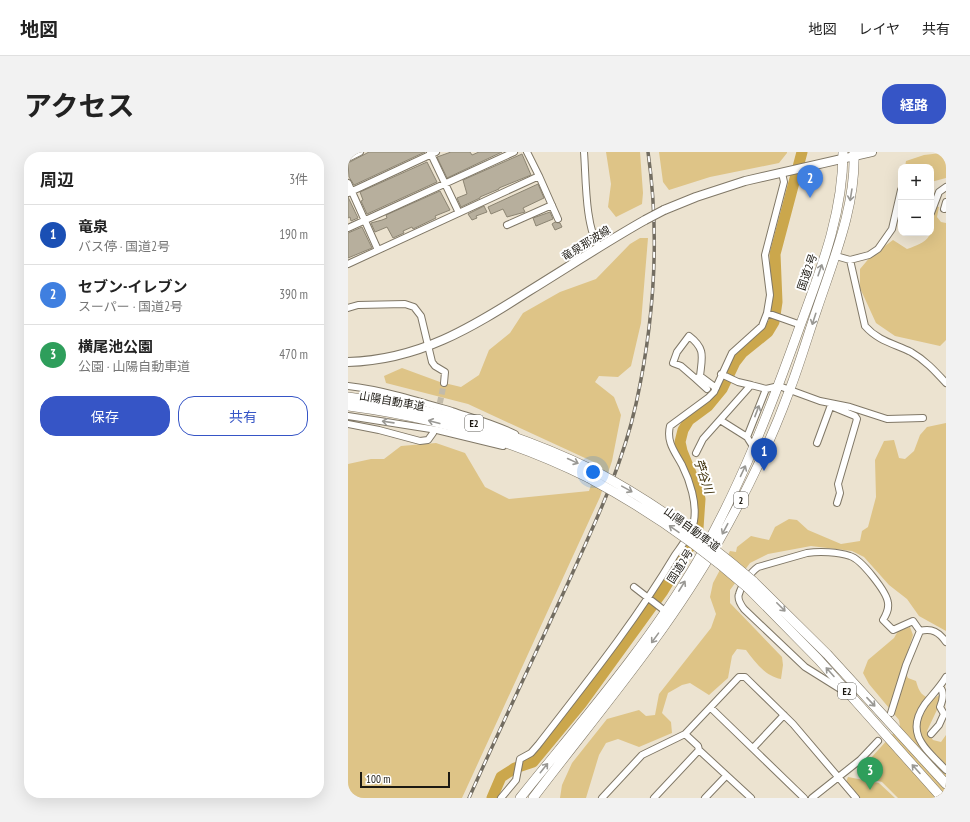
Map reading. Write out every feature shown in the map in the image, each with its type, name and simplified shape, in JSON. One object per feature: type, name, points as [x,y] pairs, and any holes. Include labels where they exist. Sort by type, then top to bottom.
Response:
[{"type":"highway","name":"国道2号","points":[[533,798],[644,653],[703,568],[743,497],[790,390],[836,256],[850,200],[854,154]]},
{"type":"highway","name":"国道2号","points":[[520,798],[608,688],[661,608],[696,563],[714,531],[754,448],[779,386],[820,272],[836,221],[842,186],[843,155]]},
{"type":"highway","name":"山陽自動車道","points":[[348,397],[404,406],[453,417],[511,435],[551,456],[591,474],[674,529],[718,562],[751,584],[827,654],[946,784]]},
{"type":"highway","name":"山陽自動車道","points":[[348,406],[402,414],[451,426],[551,456]]},
{"type":"highway","name":"山陽自動車道","points":[[751,584],[942,798]]},
{"type":"main road","name":"竜泉那波線","points":[[348,362],[385,358],[428,347],[470,328],[598,248],[664,210],[720,189],[802,168],[843,155],[872,152]]},
{"type":"street","points":[[348,158],[360,152]]},
{"type":"street","points":[[348,228],[514,152]]},
{"type":"street","points":[[527,152],[558,219]]},
{"type":"street","points":[[584,152],[590,226],[594,241],[598,248]]},
{"type":"street","points":[[350,192],[432,153],[459,213]]},
{"type":"street","points":[[501,798],[516,780],[520,758],[531,753],[543,739],[649,599],[694,522],[692,494],[682,466],[670,442],[668,434],[670,426],[708,398],[716,388],[732,353],[759,331],[768,313],[770,291],[765,255],[784,182],[782,173]]},
{"type":"street","points":[[348,264],[539,176]]},
{"type":"street","points":[[348,184],[350,192],[378,250]]},
{"type":"street","points":[[934,206],[939,192],[946,187]]},
{"type":"street","points":[[836,256],[850,260],[869,255],[878,249],[892,229],[899,200]]},
{"type":"street","points":[[507,225],[552,205]]},
{"type":"street","points":[[850,260],[865,326],[871,333],[882,340],[910,352],[926,362],[946,383]]},
{"type":"street","points":[[348,308],[358,305],[411,305],[414,307],[421,316],[432,362],[446,372],[444,383]]},
{"type":"street","points":[[768,313],[801,324]]},
{"type":"street","points":[[707,389],[698,377],[703,354],[697,342],[689,336],[676,352],[673,363],[680,366],[698,377],[716,388]]},
{"type":"street","points":[[722,375],[766,389],[779,386],[830,404],[855,416],[857,419],[838,484],[840,493],[837,503]]},
{"type":"street","points":[[696,453],[703,439],[751,385]]},
{"type":"street","points":[[348,386],[373,389],[500,426],[551,456]]},
{"type":"street","points":[[748,437],[766,389]]},
{"type":"street","points":[[830,404],[850,407],[887,419],[923,418]]},
{"type":"street","points":[[817,443],[830,404]]},
{"type":"street","points":[[348,416],[451,433],[551,456]]},
{"type":"street","points":[[720,420],[748,437],[754,448]]},
{"type":"street","points":[[348,424],[379,430],[420,441],[428,440],[433,433]]},
{"type":"street","points":[[853,697],[805,667],[744,609],[740,602],[739,594],[752,571],[758,567],[807,552],[851,556],[860,562],[886,596],[888,612],[883,620],[893,630],[913,621],[920,631]]},
{"type":"street","points":[[634,587],[661,608]]},
{"type":"street","points":[[920,631],[935,630],[946,642]]},
{"type":"street","points":[[891,713],[906,665],[920,631]]},
{"type":"street","points":[[602,798],[642,756],[685,734],[739,677],[745,677],[784,715],[856,798]]},
{"type":"street","points":[[946,677],[925,705],[917,718],[916,725],[920,740],[946,770]]},
{"type":"street","points":[[931,734],[939,725],[943,717],[940,707],[943,698],[943,691],[940,687]]},
{"type":"street","points":[[711,708],[804,798]]},
{"type":"street","points":[[753,748],[784,715]]},
{"type":"street","points":[[685,734],[698,746],[699,750],[750,798]]},
{"type":"street","points":[[812,798],[860,760],[878,741]]},
{"type":"street","points":[[654,798],[699,750]]},
{"type":"street","points":[[705,798],[726,776]]},
{"type":"shaded area","points":[[606,152],[640,152],[643,193],[642,204],[616,217],[608,207],[611,184]]},
{"type":"shaded area","points":[[659,152],[787,153],[779,163],[710,177],[669,190],[663,182]]},
{"type":"shaded area","points":[[946,153],[946,178],[934,181],[934,164],[906,164],[906,161],[924,155]]},
{"type":"shaded area","points":[[936,206],[939,207],[937,217],[941,222],[946,223],[946,340],[940,346],[895,336],[876,323],[860,288],[860,269],[871,256],[893,240],[907,249],[919,244],[929,236],[934,236],[934,210]]},
{"type":"shaded area","points":[[640,238],[648,238],[641,323],[631,366],[618,377],[599,376],[595,382],[614,397],[621,415],[612,461],[600,497],[462,798],[348,798],[348,464],[371,459],[384,459],[401,446],[436,443],[465,453],[485,487],[509,499],[589,491],[598,464],[468,404],[386,383],[384,376],[402,368],[440,382],[461,387],[479,375],[489,350],[510,333],[523,313],[560,292],[596,279],[630,244]]},
{"type":"shaded area","points":[[946,423],[946,631],[919,616],[907,599],[889,585],[864,557],[852,551],[811,546],[768,554],[750,563],[730,590],[730,603],[782,657],[783,665],[781,679],[765,672],[746,650],[737,649],[732,656],[728,678],[709,695],[690,683],[682,685],[668,693],[662,713],[671,722],[672,733],[639,747],[618,739],[606,743],[599,755],[586,798],[560,798],[562,785],[572,763],[607,719],[639,710],[646,716],[655,715],[659,694],[711,628],[716,614],[710,597],[713,583],[730,551],[736,552],[737,547],[751,536],[769,540],[775,527],[789,519],[797,520],[808,530],[841,544],[860,541],[862,531],[868,527],[876,497],[875,460],[884,441],[894,440],[899,458],[905,459],[914,451],[920,435],[927,427]]},
{"type":"shaded area","points":[[910,627],[913,635],[903,667],[908,678],[916,681],[918,688],[926,697],[933,699],[941,694],[943,697],[927,731],[933,740],[941,742],[946,735],[946,798],[898,798],[882,782],[864,777],[859,767],[870,759],[900,726],[899,720],[869,684],[863,673],[868,660],[894,638],[898,631]]},
{"type":"shaded area","points":[[848,777],[879,783],[895,798],[860,798],[846,782]]},
{"type":"building","points":[[369,152],[425,152],[354,185],[349,177],[348,163]]},
{"type":"building","points":[[451,152],[470,152],[472,155],[479,152],[502,152],[447,178],[437,157]]},
{"type":"building","points":[[522,154],[531,175],[499,188],[461,207],[457,198],[467,194],[463,180]]},
{"type":"building","points":[[427,162],[437,182],[367,214],[361,201],[363,200],[360,192]]},
{"type":"building","points":[[538,184],[544,198],[523,208],[525,212],[507,217],[503,209],[491,214],[488,207]]},
{"type":"building","points":[[440,191],[450,210],[435,216],[436,218],[413,229],[412,227],[403,231],[404,233],[393,238],[387,227],[375,232],[371,223],[387,218],[386,215]]},
{"type":"building","points":[[348,197],[358,218],[351,221],[350,217],[348,218]]},
{"type":"building","points":[[484,206],[487,212],[476,216],[477,218],[472,220],[468,214]]},
{"type":"building","points":[[550,212],[553,219],[536,226],[533,218]]},
{"type":"building","points":[[555,222],[560,223],[562,227],[555,230],[552,224]]},
{"type":"building","points":[[362,227],[372,248],[348,258],[348,233]]},
{"type":"waterway","name":"苧谷川","points":[[492,798],[501,777],[515,768],[533,762],[581,704],[663,591],[695,538],[698,528],[700,499],[682,451],[680,442],[683,430],[689,420],[708,406],[722,389],[735,362],[742,353],[768,332],[774,322],[777,302],[775,254],[802,152]]},
{"type":"tunnel","points":[[438,412],[444,383]]},
{"type":"railway","points":[[469,798],[597,517],[615,473],[630,427],[642,373],[651,310],[654,215],[648,152]]},
{"type":"place","name":"セブン-イレブン","points":[[810,198]]},
{"type":"place","name":"竜泉","points":[[764,471]]},
{"type":"place","name":"横尾池公園","points":[[870,790]]}]
